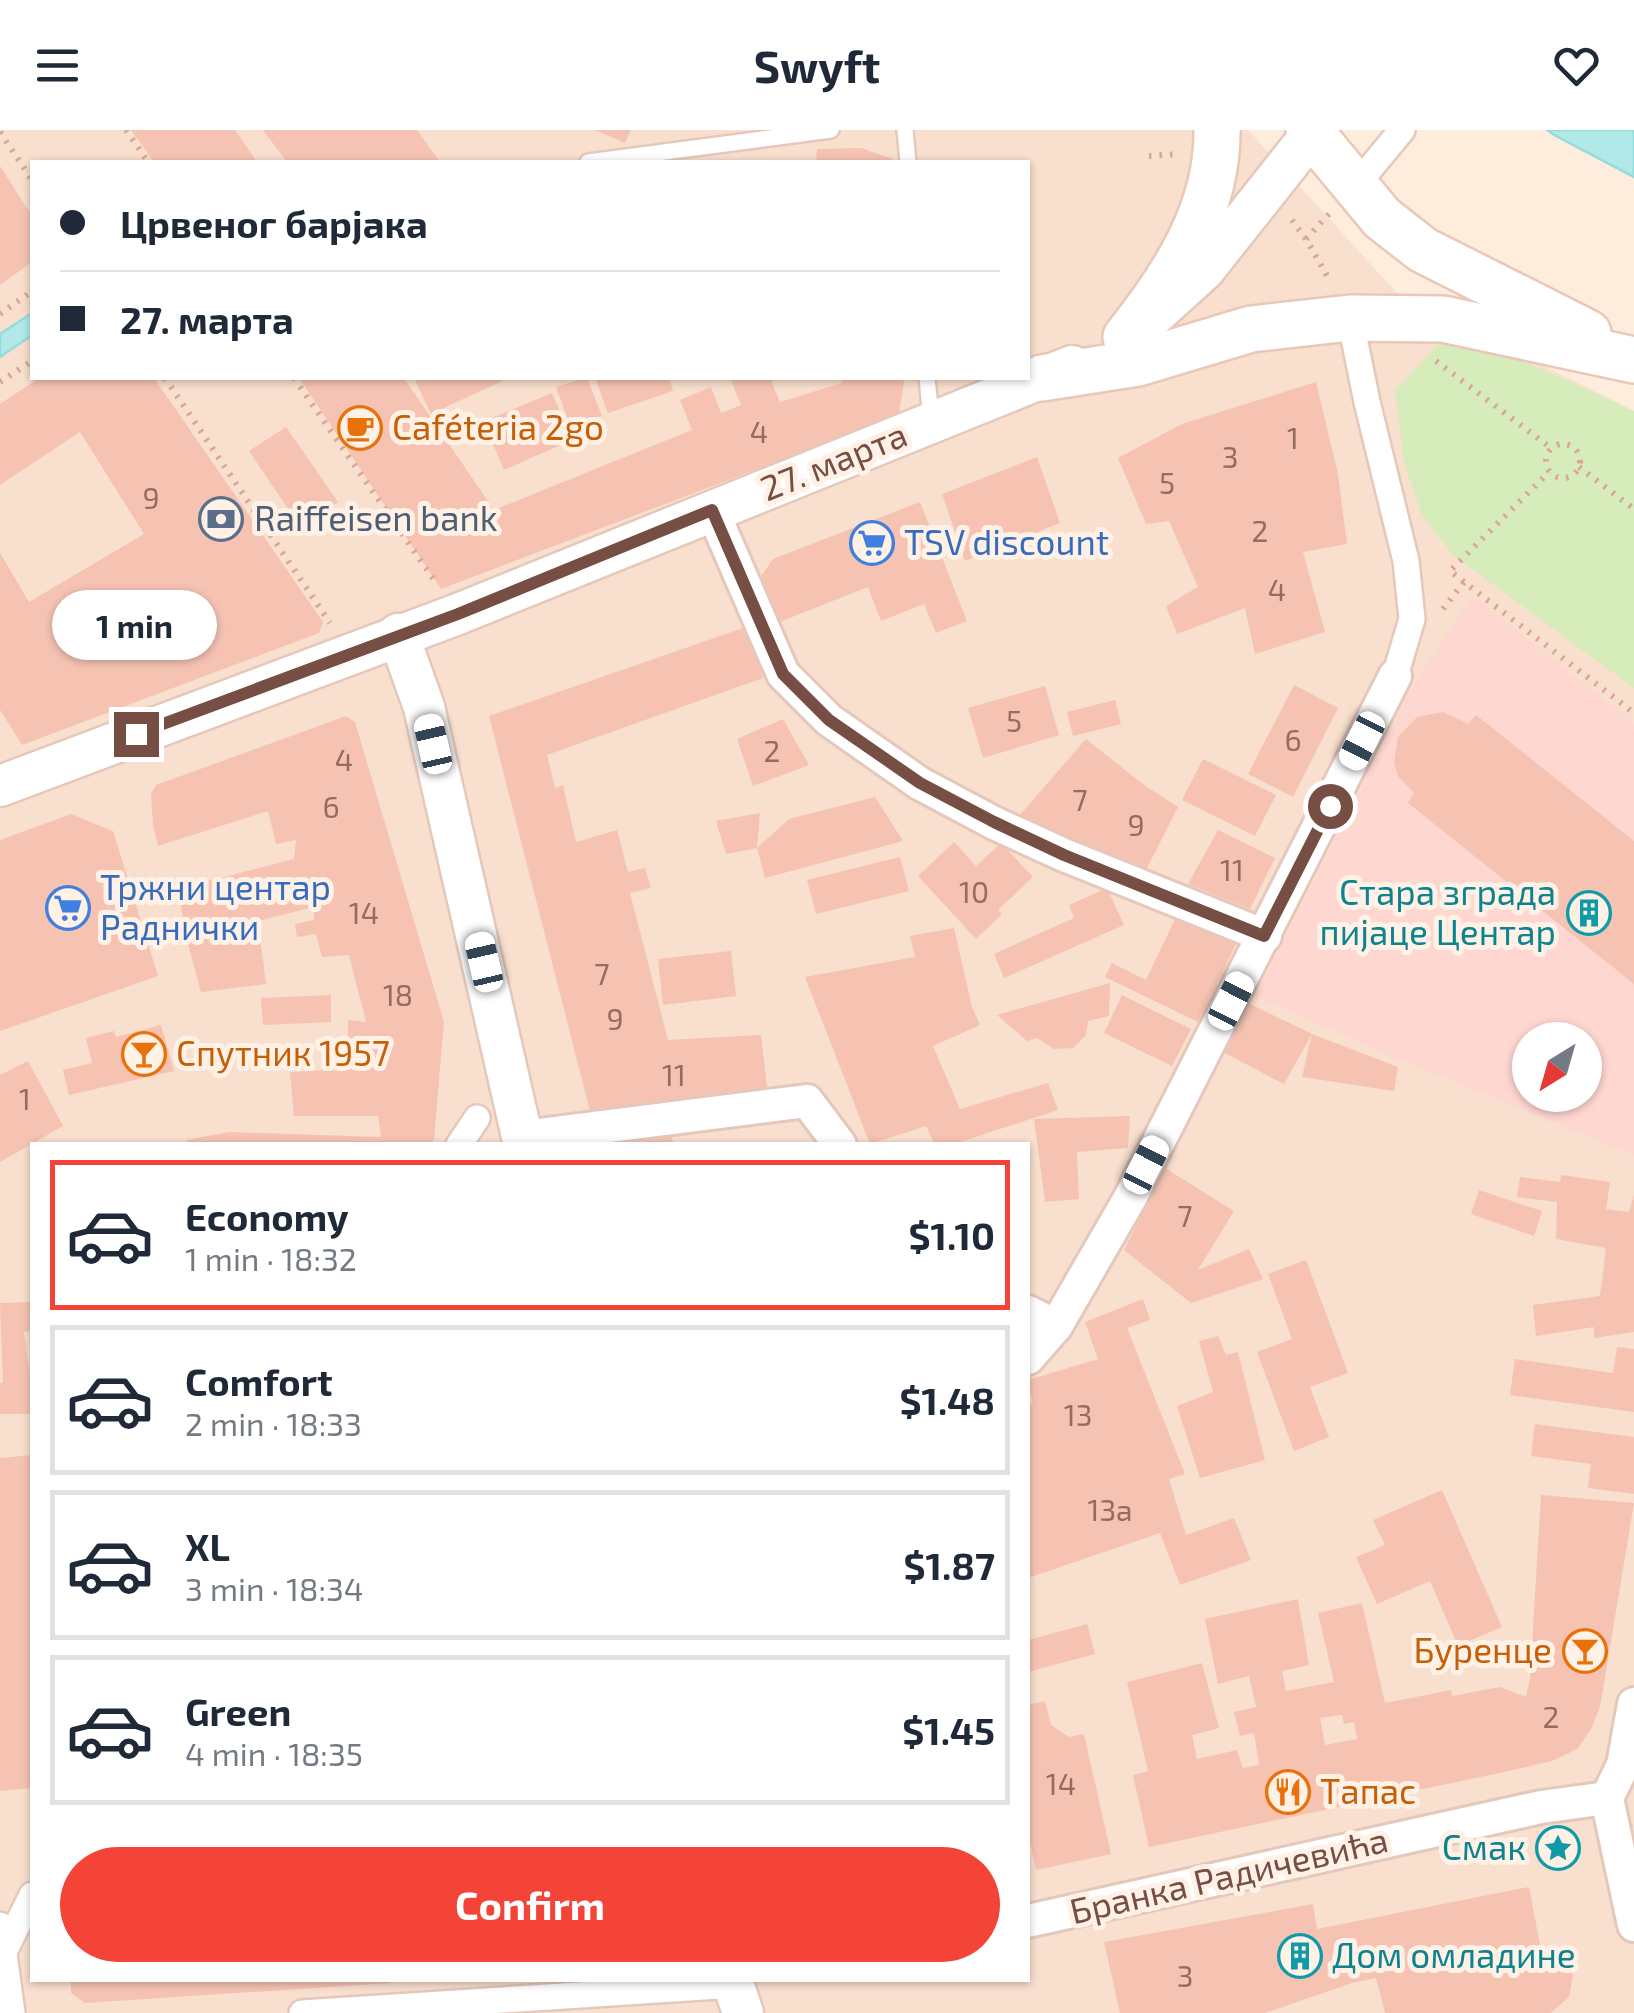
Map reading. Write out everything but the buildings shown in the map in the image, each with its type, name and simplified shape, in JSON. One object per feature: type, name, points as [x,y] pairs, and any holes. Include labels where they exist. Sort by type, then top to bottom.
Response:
[{"type":"main road","points":[[1126,337],[1161,293],[1201,220],[1214,178],[1217,130]]},
{"type":"main road","points":[[1312,132],[1382,218],[1423,250],[1634,358]]},
{"type":"main road","points":[[1042,378],[1138,363],[1251,328],[1350,318],[1443,319],[1634,358]]},
{"type":"street","points":[[1354,188],[1402,130]]},
{"type":"street","name":"27. марта","points":[[0,786],[458,614],[1093,357],[1126,337],[1204,270],[1312,132]]},
{"type":"street","points":[[1030,1352],[1042,1319],[1130,1198],[1394,676],[1412,619],[1406,561],[1366,402],[1350,318]]},
{"type":"street","points":[[712,510],[783,674],[829,720],[920,783],[994,822],[1064,855],[1264,936]]},
{"type":"street","points":[[398,634],[424,707],[524,1141],[807,1101],[838,1142]]},
{"type":"street","points":[[461,1142],[477,1118]]},
{"type":"street","points":[[1634,1704],[1628,1766],[1607,1798],[1634,1925]]},
{"type":"street","name":"Бранка Радичевића","points":[[1030,1921],[1541,1807],[1607,1798]]},
{"type":"street","points":[[12,2013],[2,1937],[30,1898]]},
{"type":"street","points":[[302,2013],[742,1990]]},
{"type":"lane","points":[[603,160],[831,130]]},
{"type":"lane","points":[[905,130],[908,160]]},
{"type":"lane","points":[[928,380],[932,422]]},
{"type":"path","points":[[126,130],[147,160]]},
{"type":"path","points":[[0,132],[30,177]]},
{"type":"path","points":[[1350,318],[1306,239],[1354,188]]},
{"type":"path","points":[[0,314],[30,292]]},
{"type":"path","points":[[1426,354],[1551,448]]},
{"type":"path","points":[[0,382],[30,362]]},
{"type":"path","points":[[167,380],[225,473],[330,620],[330,636],[341,656]]},
{"type":"path","points":[[295,380],[458,614]]},
{"type":"path","points":[[1563,444],[1574,447],[1580,456],[1579,467],[1566,478],[1554,476],[1545,460],[1551,448],[1563,444]]},
{"type":"path","points":[[1579,467],[1634,509]]},
{"type":"path","points":[[1549,472],[1450,571],[1634,713]]},
{"type":"path","points":[[1436,618],[1464,582]]},
{"type":"shaded area","points":[[0,130],[1248,130],[1396,292],[1634,411],[1634,2013],[0,2013]]},
{"type":"shaded area","points":[[1473,596],[1634,723],[1634,1155],[1528,1112],[1602,1112],[1602,1022],[1512,1022],[1512,1105],[1255,996],[1413,686]]},
{"type":"green space","points":[[1449,338],[1477,340],[1634,411],[1634,688],[1453,555],[1422,515],[1404,462],[1395,390]]},
{"type":"water","points":[[1547,130],[1634,130],[1634,177],[1556,136]]},
{"type":"water","points":[[30,314],[30,336],[0,357],[0,334]]},
{"type":"place","name":"Caféteria 2go","points":[[360,428]]},
{"type":"place","name":"Raiffeisen bank","points":[[221,519]]},
{"type":"place","name":"TSV discount","points":[[872,543]]},
{"type":"place","name":"Тржни центар Раднички","points":[[68,908]]},
{"type":"place","name":"Стара зграда пијаце Центар","points":[[1589,913]]},
{"type":"place","name":"Спутник 1957","points":[[144,1054]]},
{"type":"place","name":"Буренце","points":[[1585,1651]]},
{"type":"place","name":"Тапас","points":[[1288,1792]]},
{"type":"place","name":"Смак","points":[[1558,1848]]},
{"type":"place","name":"Дом омладине","points":[[1300,1956]]},
{"type":"route","points":[[136,734],[458,614],[712,510],[783,674],[829,720],[920,783],[994,822],[1064,855],[1264,936],[1330,806]]}]
